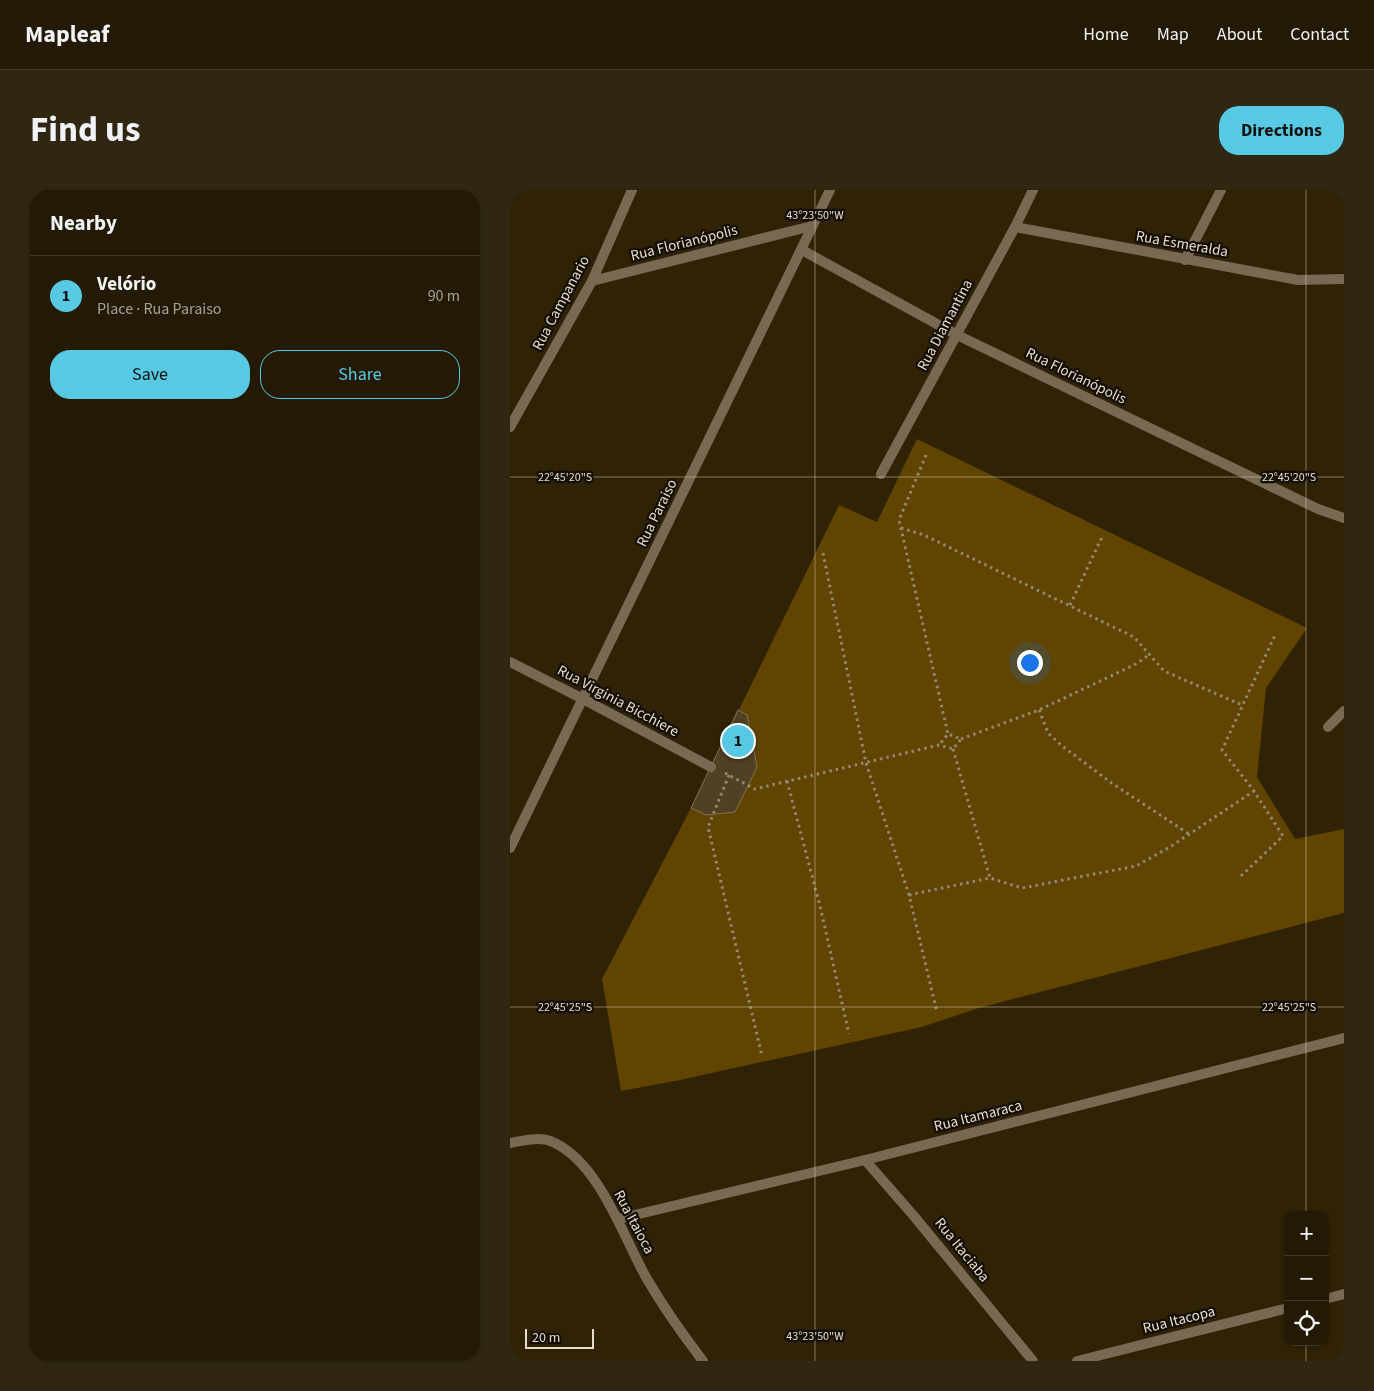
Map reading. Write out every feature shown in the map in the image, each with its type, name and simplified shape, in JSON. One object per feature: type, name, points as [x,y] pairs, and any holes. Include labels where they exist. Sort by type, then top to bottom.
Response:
[{"type":"street","name":"Rua Campanario","points":[[510,427],[592,281],[632,190]]},
{"type":"street","name":"Rua Paraiso","points":[[510,848],[830,190]]},
{"type":"street","name":"Rua Diamantina","points":[[881,474],[1015,228],[1033,190]]},
{"type":"street","points":[[1185,260],[1221,190]]},
{"type":"street","name":"Rua Florianópolis","points":[[592,281],[812,226]]},
{"type":"street","name":"Rua Esmeralda","points":[[1015,228],[1298,280],[1344,279]]},
{"type":"street","name":"Rua Florianópolis","points":[[802,250],[957,335],[1318,509],[1344,518]]},
{"type":"street","name":"Rua Virginia Bicchiere","points":[[510,662],[711,766]]},
{"type":"street","points":[[1328,727],[1344,711]]},
{"type":"street","name":"Rua Itamaraca","points":[[618,1218],[865,1160],[1344,1038]]},
{"type":"street","name":"Rua Itaioca","points":[[510,1143],[526,1139],[553,1142],[566,1149],[590,1175],[618,1218],[647,1279],[679,1330],[702,1361]]},
{"type":"street","name":"Rua Itaciaba","points":[[865,1160],[914,1215],[1033,1361]]},
{"type":"street","points":[[1329,1298],[1344,1294]]},
{"type":"street","name":"Rua Itacopa","points":[[1077,1361],[1284,1309]]},
{"type":"path","points":[[926,455],[899,520],[948,734]]},
{"type":"path","points":[[901,528],[924,535],[1134,637],[1164,671],[1242,705]]},
{"type":"path","points":[[1070,605],[1102,537]]},
{"type":"path","points":[[823,553],[866,763],[909,895],[937,1012]]},
{"type":"path","points":[[1241,876],[1283,836],[1254,791],[1222,750],[1276,633]]},
{"type":"path","points":[[953,749],[961,739],[1039,710],[1149,656]]},
{"type":"path","points":[[1039,710],[1048,732],[1062,746],[1113,784],[1189,834]]},
{"type":"path","points":[[948,734],[961,739]]},
{"type":"path","points":[[939,745],[948,734]]},
{"type":"path","points":[[711,766],[755,789],[939,745],[953,749]]},
{"type":"path","points":[[953,749],[990,878]]},
{"type":"path","points":[[729,775],[708,827],[762,1056]]},
{"type":"path","points":[[787,781],[820,906],[849,1034]]},
{"type":"path","points":[[909,895],[990,878],[1022,888],[1136,866],[1254,791]]},
{"type":"shaded area","points":[[917,439],[1307,628],[1266,688],[1257,777],[1295,839],[1344,829],[1344,913],[979,1008],[922,1027],[680,1080],[621,1091],[602,979],[691,808],[839,505],[877,522]]},
{"type":"building","points":[[738,710],[747,715],[757,767],[735,812],[706,815],[691,808]]},
{"type":"place","name":"Velório","points":[[738,741]]}]
